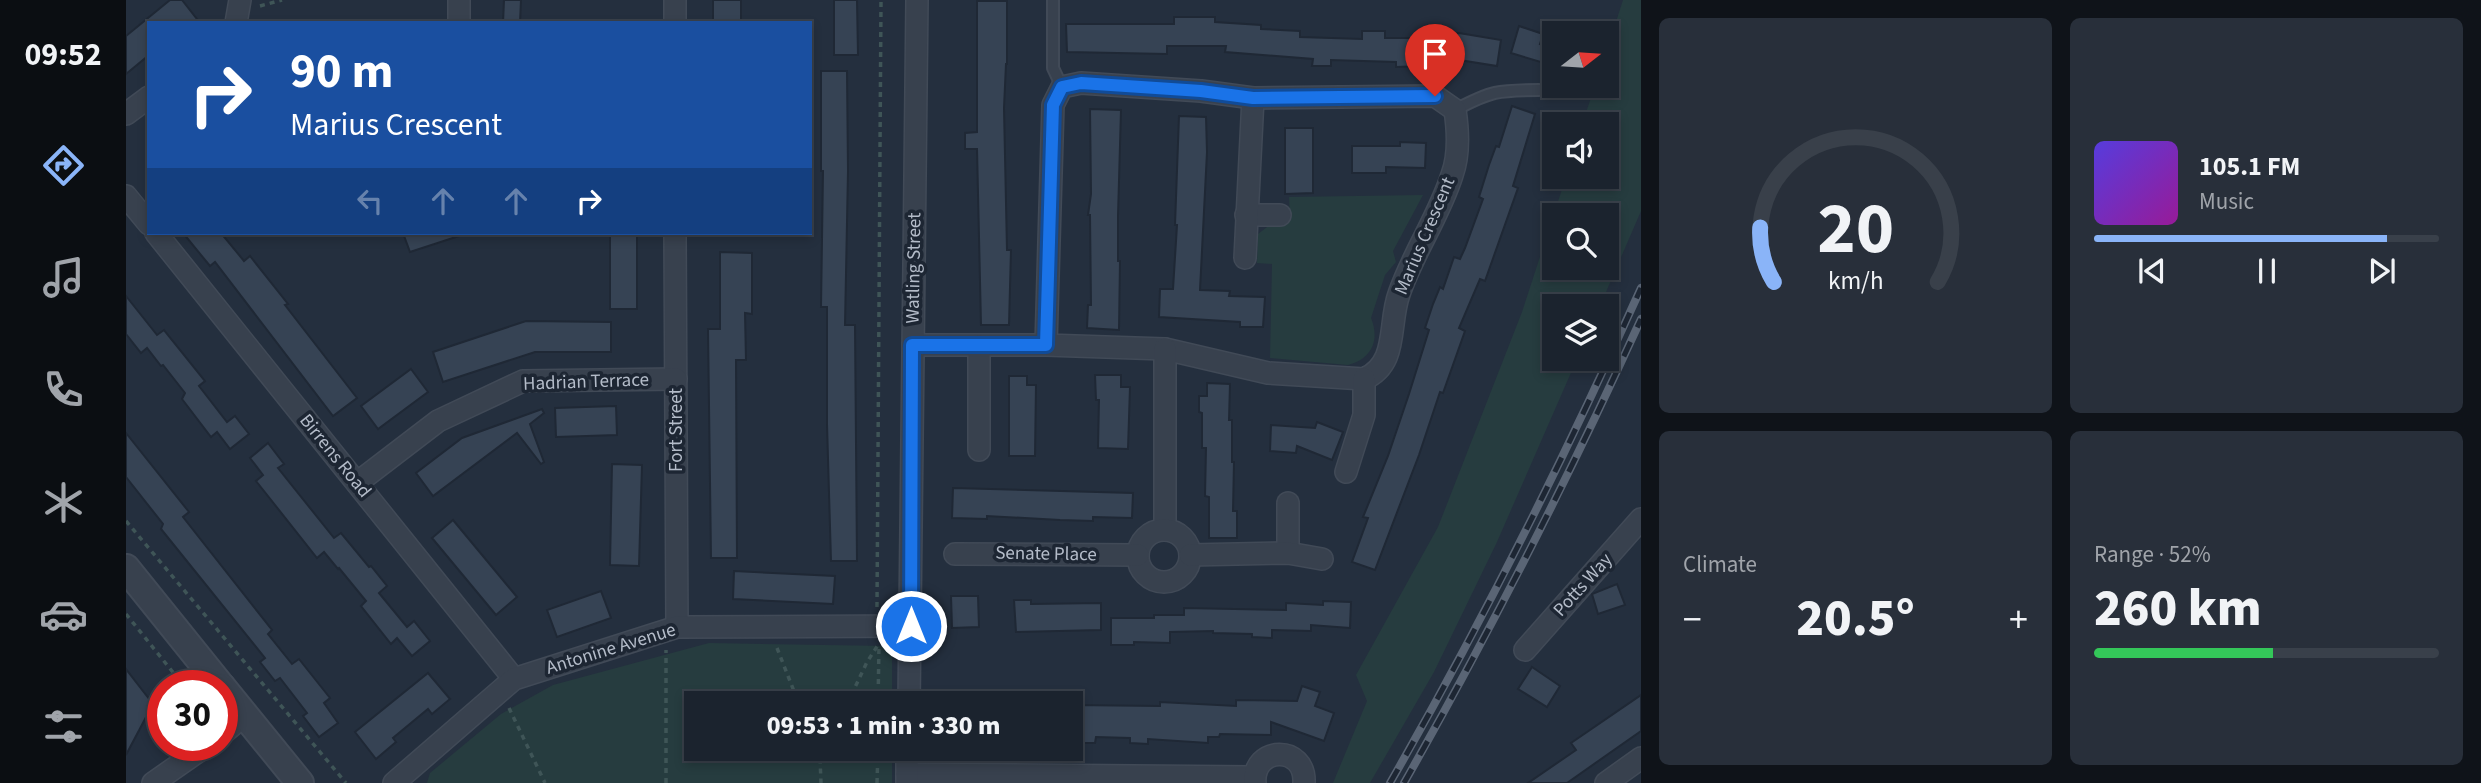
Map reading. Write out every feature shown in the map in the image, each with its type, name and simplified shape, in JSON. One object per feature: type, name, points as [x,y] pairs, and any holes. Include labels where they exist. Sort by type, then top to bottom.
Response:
[{"type":"street","points":[[236,21],[240,0]]},
{"type":"street","points":[[459,0],[459,21]]},
{"type":"street","points":[[675,0],[675,21]]},
{"type":"street","name":"Watling Street","points":[[909,691],[917,0]]},
{"type":"street","points":[[1046,345],[1053,105],[1062,87],[1081,83],[1201,91],[1253,98],[1435,96],[1455,110]]},
{"type":"street","points":[[126,114],[147,98]]},
{"type":"street","points":[[1245,258],[1253,98]]},
{"type":"street","name":"Marius Crescent","points":[[1364,379],[1377,373],[1388,354],[1398,295],[1453,173],[1457,126],[1455,110]]},
{"type":"street","points":[[126,196],[147,222]]},
{"type":"street","points":[[1246,215],[1280,215]]},
{"type":"street","name":"Birrens Road","points":[[158,235],[357,483],[507,685]]},
{"type":"street","name":"Fort Street","points":[[671,629],[676,235]]},
{"type":"street","points":[[912,345],[1046,345],[1165,349],[1268,373],[1364,379],[1364,415],[1346,472]]},
{"type":"street","points":[[978,346],[979,450]]},
{"type":"street","points":[[1165,349],[1165,530]]},
{"type":"street","name":"Hadrian Terrace","points":[[357,483],[438,421],[523,381],[676,379]]},
{"type":"street","points":[[1288,503],[1288,553]]},
{"type":"street","name":"Potts Way","points":[[1525,650],[1641,519]]},
{"type":"street","points":[[1165,530],[1173,531],[1185,541],[1190,555],[1189,563],[1180,577],[1164,583],[1156,582],[1142,572],[1138,555],[1143,540],[1149,534],[1165,530]]},
{"type":"street","points":[[1190,555],[1288,553],[1322,559]]},
{"type":"street","name":"Senate Place","points":[[955,554],[1138,555]]},
{"type":"street","points":[[126,568],[208,670]]},
{"type":"street","name":"Antonine Avenue","points":[[394,783],[507,685],[671,629],[769,626],[878,634],[911,626]]},
{"type":"street","points":[[238,707],[300,783]]},
{"type":"street","points":[[238,720],[244,715]]},
{"type":"street","points":[[907,778],[1254,780],[1256,769],[1269,756],[1286,755],[1300,764],[1304,772],[1304,783]]},
{"type":"street","points":[[1606,783],[1641,758]]},
{"type":"street","points":[[153,783],[185,761]]},
{"type":"lane","points":[[1054,0],[1053,68],[1062,87]]},
{"type":"lane","points":[[1455,110],[1483,95],[1500,90],[1539,90]]},
{"type":"path","points":[[878,691],[881,0]]},
{"type":"path","points":[[126,521],[346,783]]},
{"type":"path","points":[[126,614],[171,670]]},
{"type":"path","points":[[769,626],[794,691]]},
{"type":"path","points":[[666,783],[671,629]]},
{"type":"path","points":[[853,691],[878,634]]},
{"type":"path","points":[[507,685],[545,783]]},
{"type":"path","points":[[820,761],[821,783]]},
{"type":"path","points":[[877,783],[878,761]]},
{"type":"green space","points":[[1623,0],[1641,0],[1641,211],[1619,262],[1619,203],[1558,203],[1562,189],[1619,189],[1619,112],[1586,112],[1591,98],[1619,98],[1619,21],[1616,21]]},
{"type":"green space","points":[[1423,195],[1393,251],[1396,262],[1385,275],[1371,318],[1375,334],[1368,353],[1348,365],[1270,358],[1272,264],[1257,263],[1258,234],[1271,224],[1290,219],[1289,197]]},
{"type":"green space","points":[[1542,251],[1542,280],[1611,280],[1605,294],[1542,294],[1542,371],[1572,371],[1497,542],[1434,672],[1370,783],[1333,783],[1367,701],[1356,675],[1438,527],[1522,312]]},
{"type":"green space","points":[[709,643],[888,646],[892,651],[892,691],[684,691],[684,761],[892,761],[892,783],[427,783],[430,773],[501,714],[553,685]]},
{"type":"building","points":[[170,0],[182,0],[198,21],[147,21],[147,57],[126,74],[126,36]]},
{"type":"building","points":[[504,0],[521,0],[520,21],[503,21]]},
{"type":"building","points":[[713,0],[741,0],[741,21],[713,21]]},
{"type":"building","points":[[834,0],[857,0],[858,55],[834,55]]},
{"type":"building","points":[[977,1],[1007,1],[1004,108],[1007,250],[1011,250],[1009,325],[981,325],[977,149],[965,149],[965,133],[977,132]]},
{"type":"building","points":[[1174,17],[1215,17],[1215,22],[1261,25],[1261,29],[1300,31],[1300,37],[1362,39],[1362,31],[1385,31],[1385,38],[1432,38],[1432,34],[1459,33],[1501,40],[1497,66],[1459,60],[1459,63],[1422,63],[1422,66],[1396,67],[1396,62],[1331,60],[1331,66],[1312,66],[1313,59],[1225,52],[1226,46],[1167,46],[1167,54],[1067,52],[1066,24],[1174,24]]},
{"type":"building","points":[[1519,26],[1542,34],[1542,62],[1511,53]]},
{"type":"building","points":[[821,71],[847,71],[845,325],[855,325],[857,561],[831,561],[827,307],[821,307]]},
{"type":"building","points":[[1512,106],[1535,114],[1513,186],[1518,188],[1485,281],[1480,279],[1459,328],[1465,331],[1375,570],[1352,562],[1368,518],[1363,517],[1409,394],[1429,330],[1425,328],[1433,304],[1440,287],[1443,289],[1454,257],[1460,259],[1465,248],[1483,199],[1479,197],[1489,165],[1496,146],[1499,147]]},
{"type":"building","points":[[1090,109],[1121,110],[1119,330],[1087,328],[1088,305],[1091,305],[1088,215],[1091,194]]},
{"type":"building","points":[[1179,116],[1206,117],[1207,152],[1200,290],[1230,291],[1229,296],[1265,297],[1263,327],[1240,327],[1240,322],[1159,317],[1160,289],[1173,289]]},
{"type":"building","points":[[1285,128],[1313,128],[1313,193],[1285,194]]},
{"type":"building","points":[[1400,142],[1426,143],[1425,168],[1386,167],[1386,173],[1352,173],[1352,146],[1400,146]]},
{"type":"building","points":[[185,235],[223,235],[244,261],[250,256],[357,398],[333,416],[215,262],[210,266]]},
{"type":"building","points":[[404,235],[459,235],[459,236],[410,252]]},
{"type":"building","points":[[610,235],[637,235],[637,309],[610,309]]},
{"type":"building","points":[[720,252],[752,253],[752,314],[745,313],[746,360],[736,360],[737,558],[711,558],[708,329],[720,329]]},
{"type":"building","points":[[126,296],[157,335],[164,330],[205,381],[199,386],[227,422],[235,416],[249,434],[230,449],[217,432],[211,437],[182,399],[185,393],[163,365],[161,366],[147,348],[141,353],[126,334]]},
{"type":"building","points":[[526,321],[611,322],[611,352],[535,352],[443,382],[433,352]]},
{"type":"building","points":[[411,369],[428,392],[378,429],[361,406]]},
{"type":"building","points":[[1095,375],[1121,375],[1121,387],[1130,387],[1128,449],[1098,448],[1099,400],[1096,400]]},
{"type":"building","points":[[1009,376],[1027,376],[1027,385],[1036,385],[1035,456],[1009,456]]},
{"type":"building","points":[[1207,383],[1230,384],[1229,420],[1232,420],[1234,462],[1233,511],[1237,511],[1237,538],[1209,538],[1209,497],[1205,496],[1206,448],[1202,448],[1202,413],[1199,412],[1199,396],[1207,396]]},
{"type":"building","points":[[616,406],[617,435],[556,437],[555,408]]},
{"type":"building","points":[[542,409],[544,413],[530,424],[544,462],[541,464],[517,433],[433,496],[416,473],[462,438]]},
{"type":"building","points":[[1317,422],[1343,432],[1332,460],[1297,446],[1296,453],[1270,451],[1271,425],[1315,428]]},
{"type":"building","points":[[126,433],[189,512],[183,517],[272,630],[268,634],[292,664],[299,659],[330,698],[324,703],[338,723],[319,737],[303,716],[307,713],[280,678],[275,681],[260,662],[265,658],[161,529],[163,524],[126,477]]},
{"type":"building","points":[[268,443],[284,464],[278,468],[334,538],[341,533],[387,586],[379,593],[407,627],[414,621],[430,641],[412,656],[397,638],[391,644],[361,606],[366,601],[339,568],[324,552],[317,558],[256,481],[263,475],[250,458]]},
{"type":"building","points":[[612,464],[642,465],[639,566],[610,565]]},
{"type":"building","points":[[953,488],[1133,493],[1132,518],[1093,517],[1093,521],[987,516],[987,519],[952,518]]},
{"type":"building","points":[[453,520],[517,597],[496,615],[432,538]]},
{"type":"building","points":[[734,571],[835,576],[833,604],[733,599]]},
{"type":"building","points":[[1617,584],[1625,605],[1598,614],[1592,594]]},
{"type":"building","points":[[601,591],[611,618],[557,637],[547,610]]},
{"type":"building","points":[[951,596],[978,596],[979,627],[952,628]]},
{"type":"building","points":[[1014,600],[1031,600],[1031,604],[1101,603],[1101,630],[1016,632]]},
{"type":"building","points":[[1323,601],[1351,602],[1350,628],[1311,625],[1311,631],[1272,630],[1272,638],[1213,631],[1170,632],[1170,643],[1134,642],[1134,645],[1111,645],[1111,618],[1184,615],[1184,608],[1286,610],[1286,603],[1323,605]]},
{"type":"building","points":[[1532,667],[1560,686],[1547,707],[1518,689]]},
{"type":"building","points":[[126,669],[147,696],[147,715],[126,755]]},
{"type":"building","points":[[428,673],[450,699],[432,714],[428,709],[393,738],[396,742],[376,759],[355,732]]},
{"type":"building","points":[[1302,686],[1320,692],[1315,706],[1334,713],[1324,741],[1271,722],[1271,735],[1220,734],[1219,737],[1208,737],[1208,743],[1148,739],[1148,744],[1130,743],[1130,738],[1096,737],[1095,743],[1083,743],[1083,705],[1160,706],[1160,702],[1236,706],[1236,700],[1297,701]]},
{"type":"building","points":[[1641,695],[1641,731],[1567,783],[1528,783],[1576,750],[1571,743]]},
{"type":"railway","points":[[1390,783],[1522,539],[1641,288]]},
{"type":"railway","points":[[1404,783],[1528,554],[1641,319]]},
{"type":"route","points":[[911,626],[912,345],[1046,345],[1053,105],[1062,87],[1081,83],[1201,91],[1253,98],[1435,96]]}]
